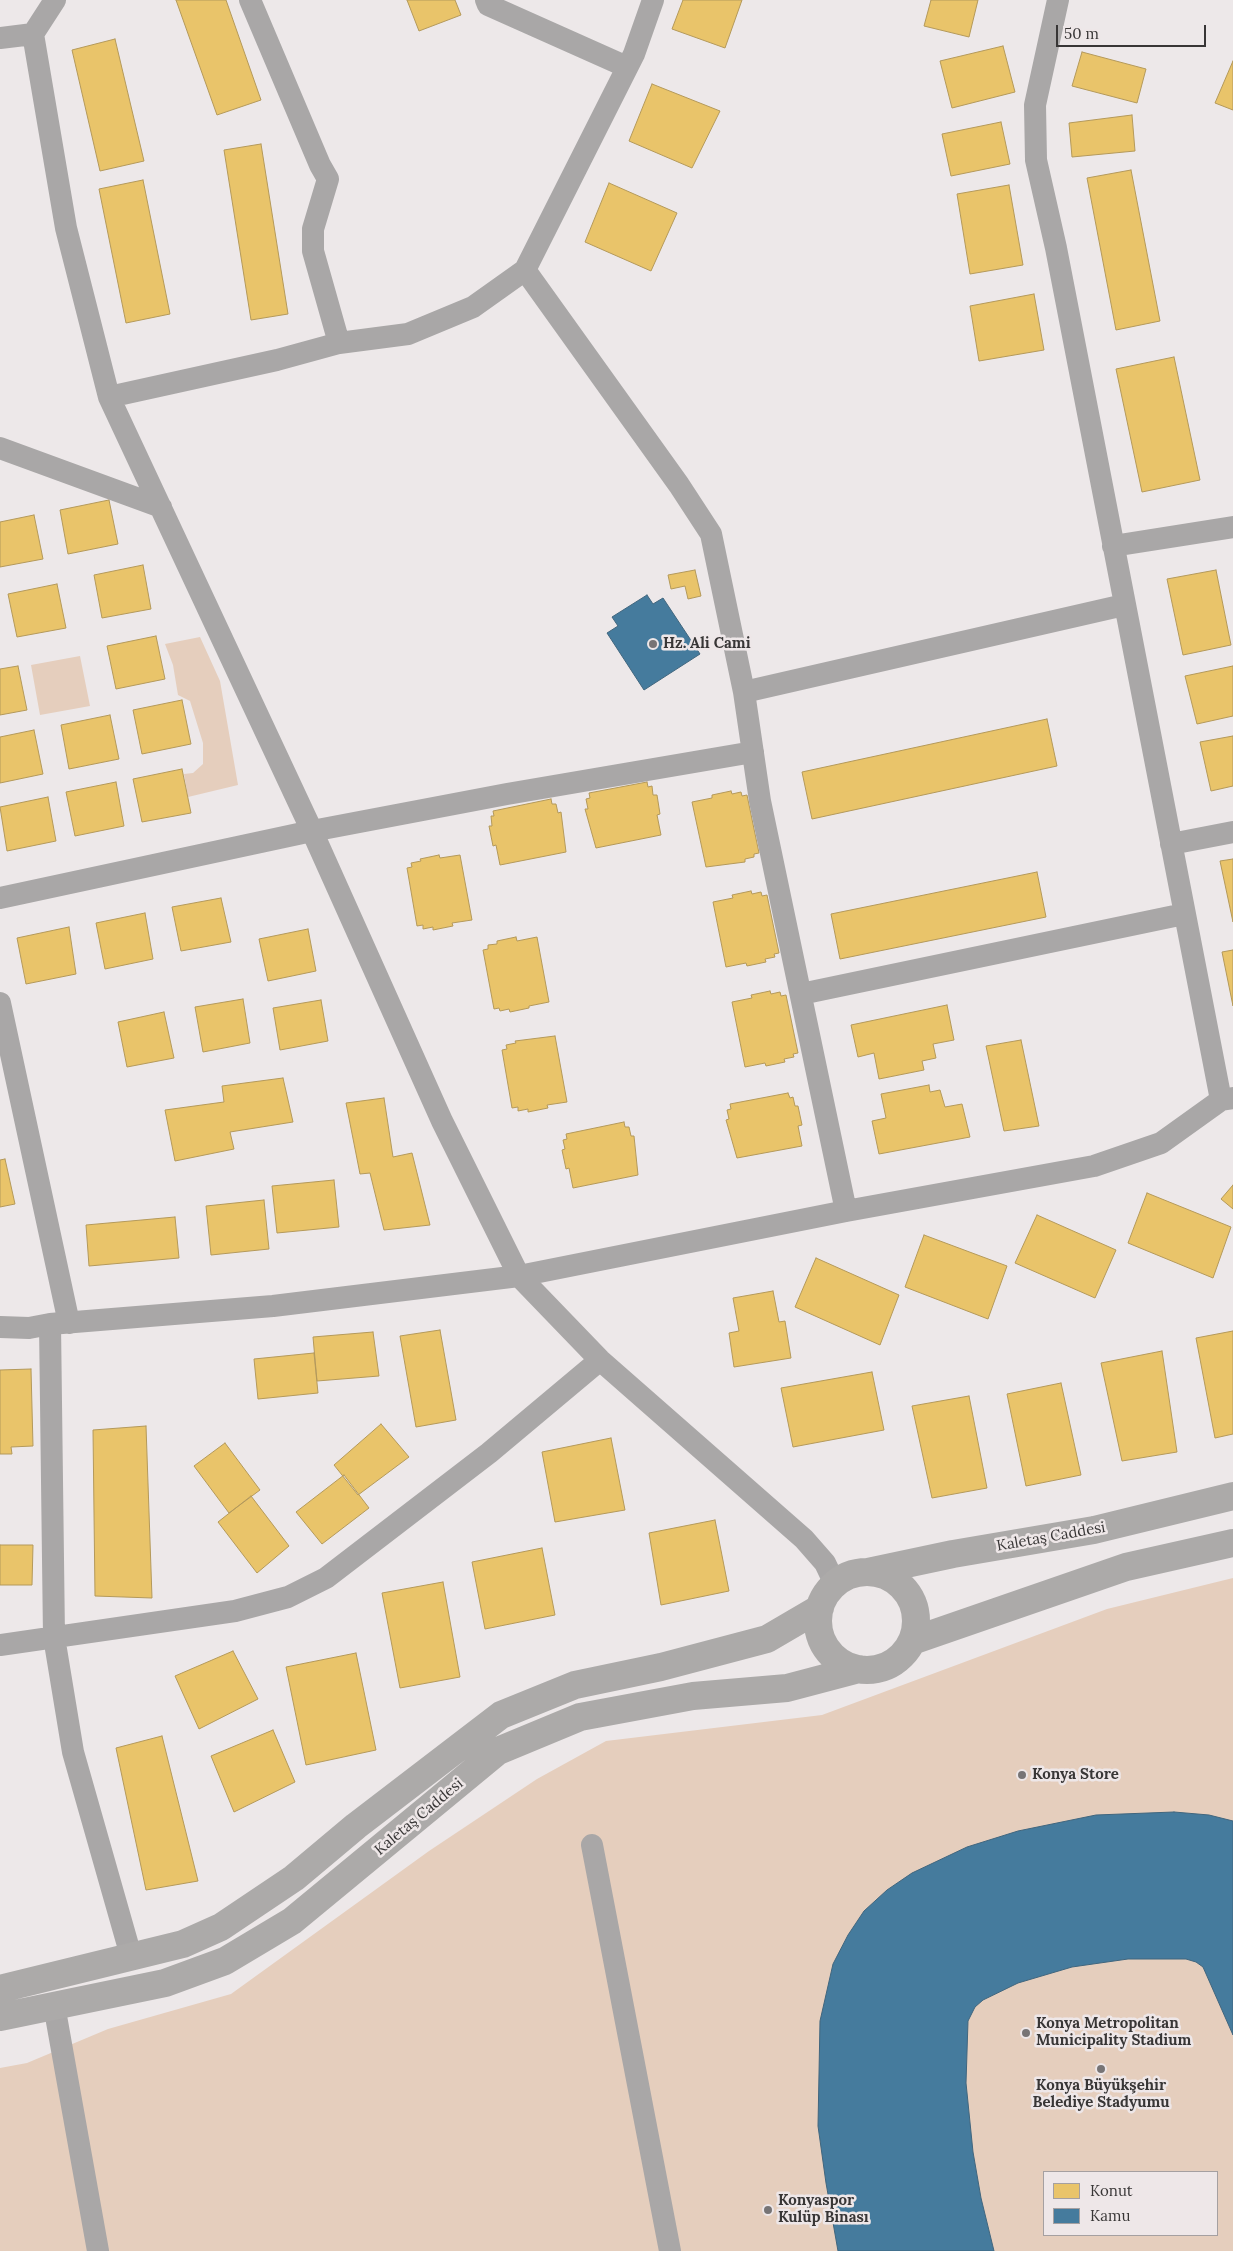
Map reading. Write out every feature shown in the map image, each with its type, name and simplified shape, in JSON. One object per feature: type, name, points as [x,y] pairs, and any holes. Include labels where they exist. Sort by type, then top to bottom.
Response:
[{"type":"main road","name":"Kaletaş Caddesi","points":[[868,1572],[952,1554],[1094,1530],[1233,1496]]},
{"type":"main road","points":[[912,1641],[1126,1567],[1233,1543]]},
{"type":"main road","points":[[868,1572],[884,1575],[898,1583],[908,1595],[915,1609],[916,1625],[912,1641],[903,1654],[890,1664],[875,1669],[859,1669],[844,1664],[831,1654],[822,1640],[818,1624],[820,1608],[828,1591],[836,1584],[855,1574],[868,1572]]},
{"type":"main road","name":"Kaletaş Caddesi","points":[[0,1989],[184,1944],[221,1927],[294,1878],[356,1826],[501,1715],[575,1685],[661,1667],[767,1640],[820,1608]]},
{"type":"main road","name":"Kaletaş Caddesi","points":[[0,2017],[165,1982],[225,1961],[292,1922],[498,1751],[580,1717],[694,1696],[788,1688],[859,1669]]},
{"type":"street","points":[[56,0],[33,34],[66,228],[110,397],[312,831],[442,1121],[519,1276],[600,1360],[804,1539],[825,1563],[836,1584]]},
{"type":"street","points":[[250,0],[320,165],[328,179],[313,229],[313,251],[339,344]]},
{"type":"street","points":[[486,0],[488,6],[627,67]]},
{"type":"street","points":[[110,397],[277,360],[339,344],[408,334],[473,307],[525,270],[627,67],[653,0]]},
{"type":"street","points":[[0,1327],[29,1328],[60,1323],[273,1306],[519,1276],[846,1211],[1094,1166],[1161,1143],[1227,1099],[1184,914],[1056,248],[1036,160],[1035,105],[1058,0]]},
{"type":"street","points":[[0,38],[33,34]]},
{"type":"street","points":[[525,270],[679,485],[711,534],[744,692],[760,801],[846,1211]]},
{"type":"street","points":[[0,448],[161,507]]},
{"type":"street","points":[[1113,546],[1233,527]]},
{"type":"street","points":[[744,692],[1124,605]]},
{"type":"street","points":[[0,898],[312,831],[517,792],[753,752]]},
{"type":"street","points":[[1171,844],[1233,832]]},
{"type":"street","points":[[801,994],[1184,914]]},
{"type":"street","points":[[0,1003],[60,1323],[54,1637],[73,1752],[131,1956]]},
{"type":"street","points":[[0,1645],[235,1611],[288,1596],[326,1578],[489,1453],[600,1360]]},
{"type":"street","points":[[592,1845],[670,2251]]},
{"type":"street","points":[[54,2005],[98,2251]]},
{"type":"shaded area","points":[[200,637],[220,681],[238,785],[188,797],[184,774],[193,773],[203,764],[203,743],[190,701],[178,695],[173,665],[165,644]]},
{"type":"shaded area","points":[[80,656],[90,706],[40,715],[31,665]]},
{"type":"shaded area","points":[[1233,1578],[1233,2251],[0,2251],[0,2068],[27,2063],[108,2029],[231,1994],[429,1851],[537,1779],[606,1741],[822,1715],[1107,1609]]},
{"type":"building: Konut","points":[[176,0],[226,0],[261,100],[217,115]]},
{"type":"building: Konut","points":[[407,0],[455,0],[461,15],[419,31]]},
{"type":"building: Konut","points":[[683,0],[742,0],[725,48],[672,29]]},
{"type":"building: Konut","points":[[931,0],[978,0],[969,37],[924,26]]},
{"type":"building: Konut","points":[[115,39],[144,161],[100,171],[72,50]]},
{"type":"building: Konut","points":[[1003,46],[1015,92],[952,108],[940,61]]},
{"type":"building: Konut","points":[[1082,52],[1146,69],[1137,103],[1072,86]]},
{"type":"building: Konut","points":[[1233,61],[1233,110],[1215,103]]},
{"type":"building: Konut","points":[[652,84],[720,111],[692,168],[629,141]]},
{"type":"building: Konut","points":[[1132,115],[1135,151],[1072,157],[1069,123]]},
{"type":"building: Konut","points":[[1001,122],[1010,164],[951,176],[942,134]]},
{"type":"building: Konut","points":[[261,144],[288,314],[251,320],[224,150]]},
{"type":"building: Konut","points":[[1131,170],[1160,321],[1116,330],[1087,178]]},
{"type":"building: Konut","points":[[143,180],[170,314],[126,323],[99,189]]},
{"type":"building: Konut","points":[[609,183],[677,213],[651,271],[585,242]]},
{"type":"building: Konut","points":[[1009,185],[1023,265],[970,274],[957,194]]},
{"type":"building: Konut","points":[[1034,294],[1044,350],[979,361],[970,306]]},
{"type":"building: Konut","points":[[1174,357],[1200,480],[1142,492],[1116,369]]},
{"type":"building: Konut","points":[[109,500],[118,544],[68,554],[60,510]]},
{"type":"building: Konut","points":[[34,515],[43,559],[0,567],[0,522]]},
{"type":"building: Konut","points":[[143,565],[151,609],[102,618],[94,575]]},
{"type":"building: Konut","points":[[695,570],[701,596],[688,599],[685,586],[671,589],[668,575]]},
{"type":"building: Konut","points":[[1216,570],[1231,645],[1183,655],[1167,579]]},
{"type":"building: Konut","points":[[57,584],[66,628],[17,637],[8,594]]},
{"type":"building: Konut","points":[[156,636],[165,679],[116,689],[107,646]]},
{"type":"building: Konut","points":[[18,666],[27,710],[0,715],[0,669]]},
{"type":"building: Konut","points":[[1233,666],[1233,716],[1197,724],[1185,676]]},
{"type":"building: Konut","points":[[182,700],[191,744],[142,754],[133,710]]},
{"type":"building: Konut","points":[[110,715],[119,759],[69,769],[61,725]]},
{"type":"building: Konut","points":[[1047,719],[1057,766],[812,819],[802,772]]},
{"type":"building: Konut","points":[[34,730],[43,774],[0,783],[0,737]]},
{"type":"building: Konut","points":[[1233,736],[1233,786],[1211,791],[1200,742]]},
{"type":"building: Konut","points":[[182,769],[191,813],[142,822],[133,779]]},
{"type":"building: Konut","points":[[116,782],[124,826],[75,836],[66,792]]},
{"type":"building: Konut","points":[[647,782],[648,787],[652,786],[653,795],[657,795],[660,814],[657,815],[661,835],[596,848],[585,809],[588,809],[586,799],[590,798],[589,793]]},
{"type":"building: Konut","points":[[731,791],[732,794],[741,792],[742,796],[747,795],[759,853],[754,854],[754,857],[745,859],[745,862],[706,867],[692,802],[712,798],[712,795]]},
{"type":"building: Konut","points":[[48,797],[56,841],[7,851],[0,807]]},
{"type":"building: Konut","points":[[551,799],[552,804],[556,804],[558,813],[561,812],[566,852],[500,865],[496,845],[493,846],[489,826],[492,826],[491,816],[494,816],[493,811]]},
{"type":"building: Konut","points":[[439,855],[440,858],[460,855],[472,920],[452,923],[453,926],[433,930],[433,927],[423,929],[423,925],[417,926],[407,868],[412,867],[411,863],[421,861],[420,859]]},
{"type":"building: Konut","points":[[1233,859],[1233,922],[1220,861]]},
{"type":"building: Konut","points":[[1037,872],[1046,917],[840,959],[831,914]]},
{"type":"building: Konut","points":[[751,891],[752,894],[761,892],[762,896],[767,895],[779,953],[774,954],[775,957],[765,959],[766,962],[747,966],[746,963],[726,967],[713,902],[733,898],[732,895]]},
{"type":"building: Konut","points":[[221,898],[231,942],[181,951],[172,907]]},
{"type":"building: Konut","points":[[145,913],[153,959],[105,969],[96,923]]},
{"type":"building: Konut","points":[[69,927],[76,974],[26,984],[17,938]]},
{"type":"building: Konut","points":[[308,929],[316,971],[268,981],[259,939]]},
{"type":"building: Konut","points":[[516,937],[517,941],[537,937],[549,1002],[510,1012],[509,1009],[500,1011],[499,1008],[494,1009],[483,950],[488,949],[488,945],[497,944],[497,941]]},
{"type":"building: Konut","points":[[1233,950],[1233,1006],[1222,952]]},
{"type":"building: Konut","points":[[770,991],[771,994],[780,992],[781,996],[786,995],[798,1053],[793,1054],[794,1057],[784,1059],[785,1062],[766,1066],[765,1063],[745,1067],[732,1002],[752,998],[751,995]]},
{"type":"building: Konut","points":[[243,999],[250,1043],[203,1052],[195,1007]]},
{"type":"building: Konut","points":[[321,1000],[328,1041],[280,1050],[273,1008]]},
{"type":"building: Konut","points":[[947,1005],[954,1040],[933,1044],[936,1058],[922,1061],[924,1070],[879,1079],[874,1053],[858,1057],[851,1025]]},
{"type":"building: Konut","points":[[164,1012],[174,1058],[127,1067],[118,1022]]},
{"type":"building: Konut","points":[[555,1036],[567,1102],[547,1105],[548,1108],[528,1112],[528,1109],[518,1111],[518,1107],[512,1108],[502,1050],[507,1049],[506,1045],[516,1043],[515,1041]]},
{"type":"building: Konut","points":[[1021,1040],[1039,1126],[1004,1131],[986,1046]]},
{"type":"building: Konut","points":[[283,1078],[293,1122],[230,1132],[234,1149],[175,1161],[165,1110],[224,1102],[222,1086]]},
{"type":"building: Konut","points":[[929,1085],[930,1092],[940,1090],[945,1107],[962,1104],[970,1137],[879,1154],[872,1121],[886,1118],[881,1094]]},
{"type":"building: Konut","points":[[788,1093],[790,1098],[793,1097],[795,1106],[798,1106],[802,1125],[798,1126],[802,1146],[737,1158],[726,1120],[729,1119],[727,1110],[731,1109],[730,1104]]},
{"type":"building: Konut","points":[[384,1098],[393,1157],[412,1153],[430,1225],[384,1230],[370,1173],[360,1174],[346,1103]]},
{"type":"building: Konut","points":[[624,1122],[625,1127],[629,1127],[631,1136],[634,1136],[638,1175],[573,1188],[569,1168],[566,1169],[562,1150],[565,1149],[563,1140],[567,1139],[566,1134]]},
{"type":"building: Konut","points":[[5,1159],[15,1204],[0,1207],[0,1160]]},
{"type":"building: Konut","points":[[334,1180],[339,1227],[277,1233],[272,1186]]},
{"type":"building: Konut","points":[[1233,1185],[1233,1209],[1221,1199]]},
{"type":"building: Konut","points":[[1147,1193],[1231,1227],[1213,1278],[1128,1243]]},
{"type":"building: Konut","points":[[264,1200],[269,1249],[211,1255],[206,1206]]},
{"type":"building: Konut","points":[[1037,1215],[1116,1250],[1095,1298],[1015,1263]]},
{"type":"building: Konut","points":[[175,1217],[179,1258],[89,1266],[86,1225]]},
{"type":"building: Konut","points":[[924,1235],[1007,1266],[988,1319],[905,1287]]},
{"type":"building: Konut","points":[[816,1258],[899,1295],[880,1345],[795,1307]]},
{"type":"building: Konut","points":[[773,1291],[779,1322],[785,1321],[791,1358],[734,1367],[729,1333],[739,1331],[733,1298]]},
{"type":"building: Konut","points":[[440,1330],[456,1420],[416,1427],[400,1336]]},
{"type":"building: Konut","points":[[1233,1331],[1233,1434],[1215,1438],[1196,1338]]},
{"type":"building: Konut","points":[[373,1332],[379,1376],[317,1381],[313,1337]]},
{"type":"building: Konut","points":[[1162,1351],[1177,1452],[1122,1461],[1101,1363]]},
{"type":"building: Konut","points":[[314,1353],[318,1393],[258,1399],[254,1359]]},
{"type":"building: Konut","points":[[31,1369],[33,1446],[11,1447],[12,1454],[0,1454],[0,1370]]},
{"type":"building: Konut","points":[[872,1372],[884,1430],[793,1447],[781,1388]]},
{"type":"building: Konut","points":[[1061,1383],[1081,1475],[1026,1486],[1007,1394]]},
{"type":"building: Konut","points":[[969,1396],[987,1488],[932,1498],[912,1406]]},
{"type":"building: Konut","points":[[381,1424],[409,1457],[358,1495],[334,1465]]},
{"type":"building: Konut","points":[[146,1426],[152,1598],[95,1596],[93,1430]]},
{"type":"building: Konut","points":[[611,1438],[625,1510],[555,1522],[542,1452]]},
{"type":"building: Konut","points":[[225,1443],[260,1490],[229,1513],[194,1466]]},
{"type":"building: Konut","points":[[344,1475],[369,1508],[322,1544],[296,1512]]},
{"type":"building: Konut","points":[[251,1496],[289,1546],[257,1573],[218,1522]]},
{"type":"building: Konut","points":[[715,1520],[729,1591],[661,1605],[649,1533]]},
{"type":"building: Konut","points":[[0,1545],[33,1545],[32,1585],[0,1585]]},
{"type":"building: Konut","points":[[542,1548],[555,1615],[485,1629],[472,1562]]},
{"type":"building: Konut","points":[[443,1582],[460,1677],[400,1688],[382,1593]]},
{"type":"building: Konut","points":[[233,1651],[258,1699],[199,1729],[175,1676]]},
{"type":"building: Konut","points":[[356,1653],[376,1750],[306,1765],[286,1667]]},
{"type":"building: Konut","points":[[273,1730],[295,1782],[234,1812],[211,1756]]},
{"type":"building: Konut","points":[[162,1736],[198,1881],[146,1890],[116,1748]]},
{"type":"building: Kamu","name":"Hz. Ali Cami","points":[[647,595],[653,604],[663,598],[700,654],[644,690],[607,633],[618,626],[612,617]]},
{"type":"building: Kamu","name":"Konya Metropolitan Municipality Stadium","points":[[1174,1812],[1209,1815],[1233,1821],[1233,2035],[1203,1967],[1196,1962],[1186,1959],[1128,1959],[1072,1967],[1018,1983],[983,2000],[975,2007],[968,2021],[966,2083],[973,2152],[981,2198],[994,2251],[838,2251],[818,2126],[820,2021],[833,1964],[848,1935],[864,1911],[887,1890],[912,1873],[967,1847],[1018,1831],[1096,1815]]},
{"type":"place","name":"Hz. Ali Cami","points":[[653,644]]},
{"type":"place","name":"Konya Store","points":[[1022,1775]]},
{"type":"place","name":"Konya Metropolitan Municipality Stadium","points":[[1026,2033]]},
{"type":"place","name":"Konya Büyükşehir Belediye Stadyumu","points":[[1101,2069]]},
{"type":"place","name":"Konyaspor Kulüp Binası","points":[[768,2210]]}]
